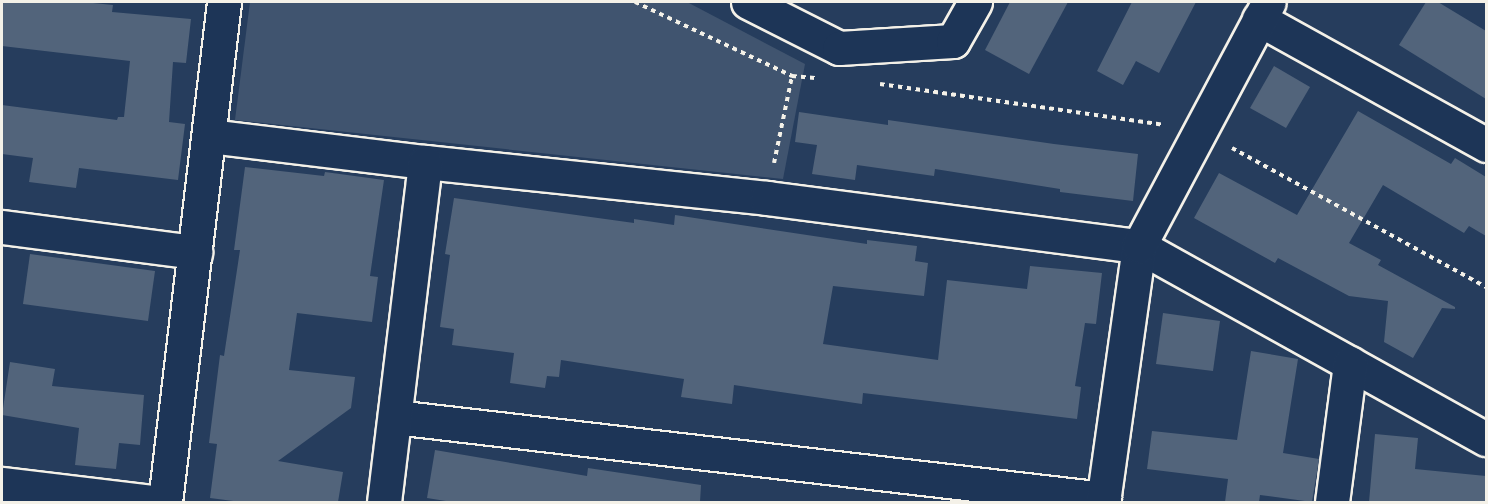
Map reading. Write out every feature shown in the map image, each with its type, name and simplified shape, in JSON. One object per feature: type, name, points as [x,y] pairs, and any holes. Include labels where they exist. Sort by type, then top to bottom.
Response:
[{"type":"street","points":[[165,502],[224,2]]},
{"type":"street","points":[[748,2],[839,48],[953,41],[975,2]]},
{"type":"street","points":[[395,417],[1103,501],[1138,246],[1264,10],[1486,145]]},
{"type":"street","points":[[210,135],[425,162],[767,198],[1138,246],[1486,439]]},
{"type":"street","points":[[384,502],[425,162]]},
{"type":"street","points":[[2,227],[195,252]]},
{"type":"street","points":[[1332,502],[1350,363]]},
{"type":"street","points":[[2,484],[154,502]]},
{"type":"path","points":[[635,2],[792,76],[826,79]]},
{"type":"path","points":[[767,198],[792,76]]},
{"type":"path","points":[[872,83],[1201,131],[1486,287]]},
{"type":"shaded area","points":[[250,2],[687,2],[805,64],[783,179],[235,120]]},
{"type":"building","points":[[2,2],[83,2],[113,5],[112,12],[191,19],[186,63],[173,62],[169,122],[185,124],[178,180],[79,168],[76,188],[29,182],[33,158],[2,154],[2,105],[117,120],[118,117],[124,117],[130,61],[2,46]]},
{"type":"building","points":[[1010,2],[1068,2],[1029,74],[985,50]]},
{"type":"building","points":[[1132,2],[1196,2],[1159,73],[1136,61],[1123,85],[1097,71]]},
{"type":"building","points":[[1426,2],[1438,2],[1486,31],[1486,99],[1399,45]]},
{"type":"building","points":[[1274,66],[1310,87],[1286,128],[1250,108]]},
{"type":"building","points":[[1358,111],[1451,164],[1455,158],[1486,177],[1486,236],[1469,226],[1464,233],[1383,185],[1349,243],[1381,260],[1378,265],[1455,307],[1455,309],[1442,308],[1413,358],[1384,342],[1388,301],[1349,296],[1278,258],[1275,263],[1194,218],[1219,173],[1297,215]]},
{"type":"building","points":[[799,112],[888,125],[888,120],[1138,154],[1133,201],[1060,192],[1060,189],[935,169],[934,176],[857,165],[855,180],[812,174],[817,145],[795,142]]},
{"type":"building","points":[[245,167],[324,176],[325,172],[384,180],[370,276],[378,277],[372,322],[297,313],[289,370],[355,377],[351,408],[278,461],[343,472],[338,502],[241,502],[210,498],[217,444],[209,443],[220,355],[224,356],[240,250],[234,250]]},
{"type":"building","points":[[454,198],[634,223],[634,219],[674,225],[675,215],[867,244],[867,240],[917,246],[915,261],[928,263],[924,296],[833,286],[823,344],[938,360],[947,280],[1027,289],[1030,266],[1102,273],[1096,324],[1085,323],[1075,386],[1081,387],[1077,419],[863,393],[862,404],[734,385],[732,404],[681,397],[684,379],[561,360],[559,377],[547,376],[545,388],[510,383],[514,353],[452,345],[454,329],[440,327],[450,255],[445,254]]},
{"type":"building","points":[[30,254],[155,271],[148,321],[23,304]]},
{"type":"building","points":[[1163,313],[1220,321],[1213,371],[1156,364]]},
{"type":"building","points":[[1251,351],[1298,359],[1283,453],[1319,459],[1312,502],[1260,495],[1259,502],[1225,502],[1228,479],[1147,469],[1152,431],[1237,440]]},
{"type":"building","points":[[10,362],[55,369],[52,386],[144,395],[140,445],[119,443],[116,469],[75,465],[79,428],[2,415]]},
{"type":"building","points":[[1375,434],[1418,438],[1415,469],[1486,476],[1486,502],[1369,502]]},
{"type":"building","points":[[435,450],[587,476],[588,468],[701,485],[700,502],[452,502],[427,498]]}]
